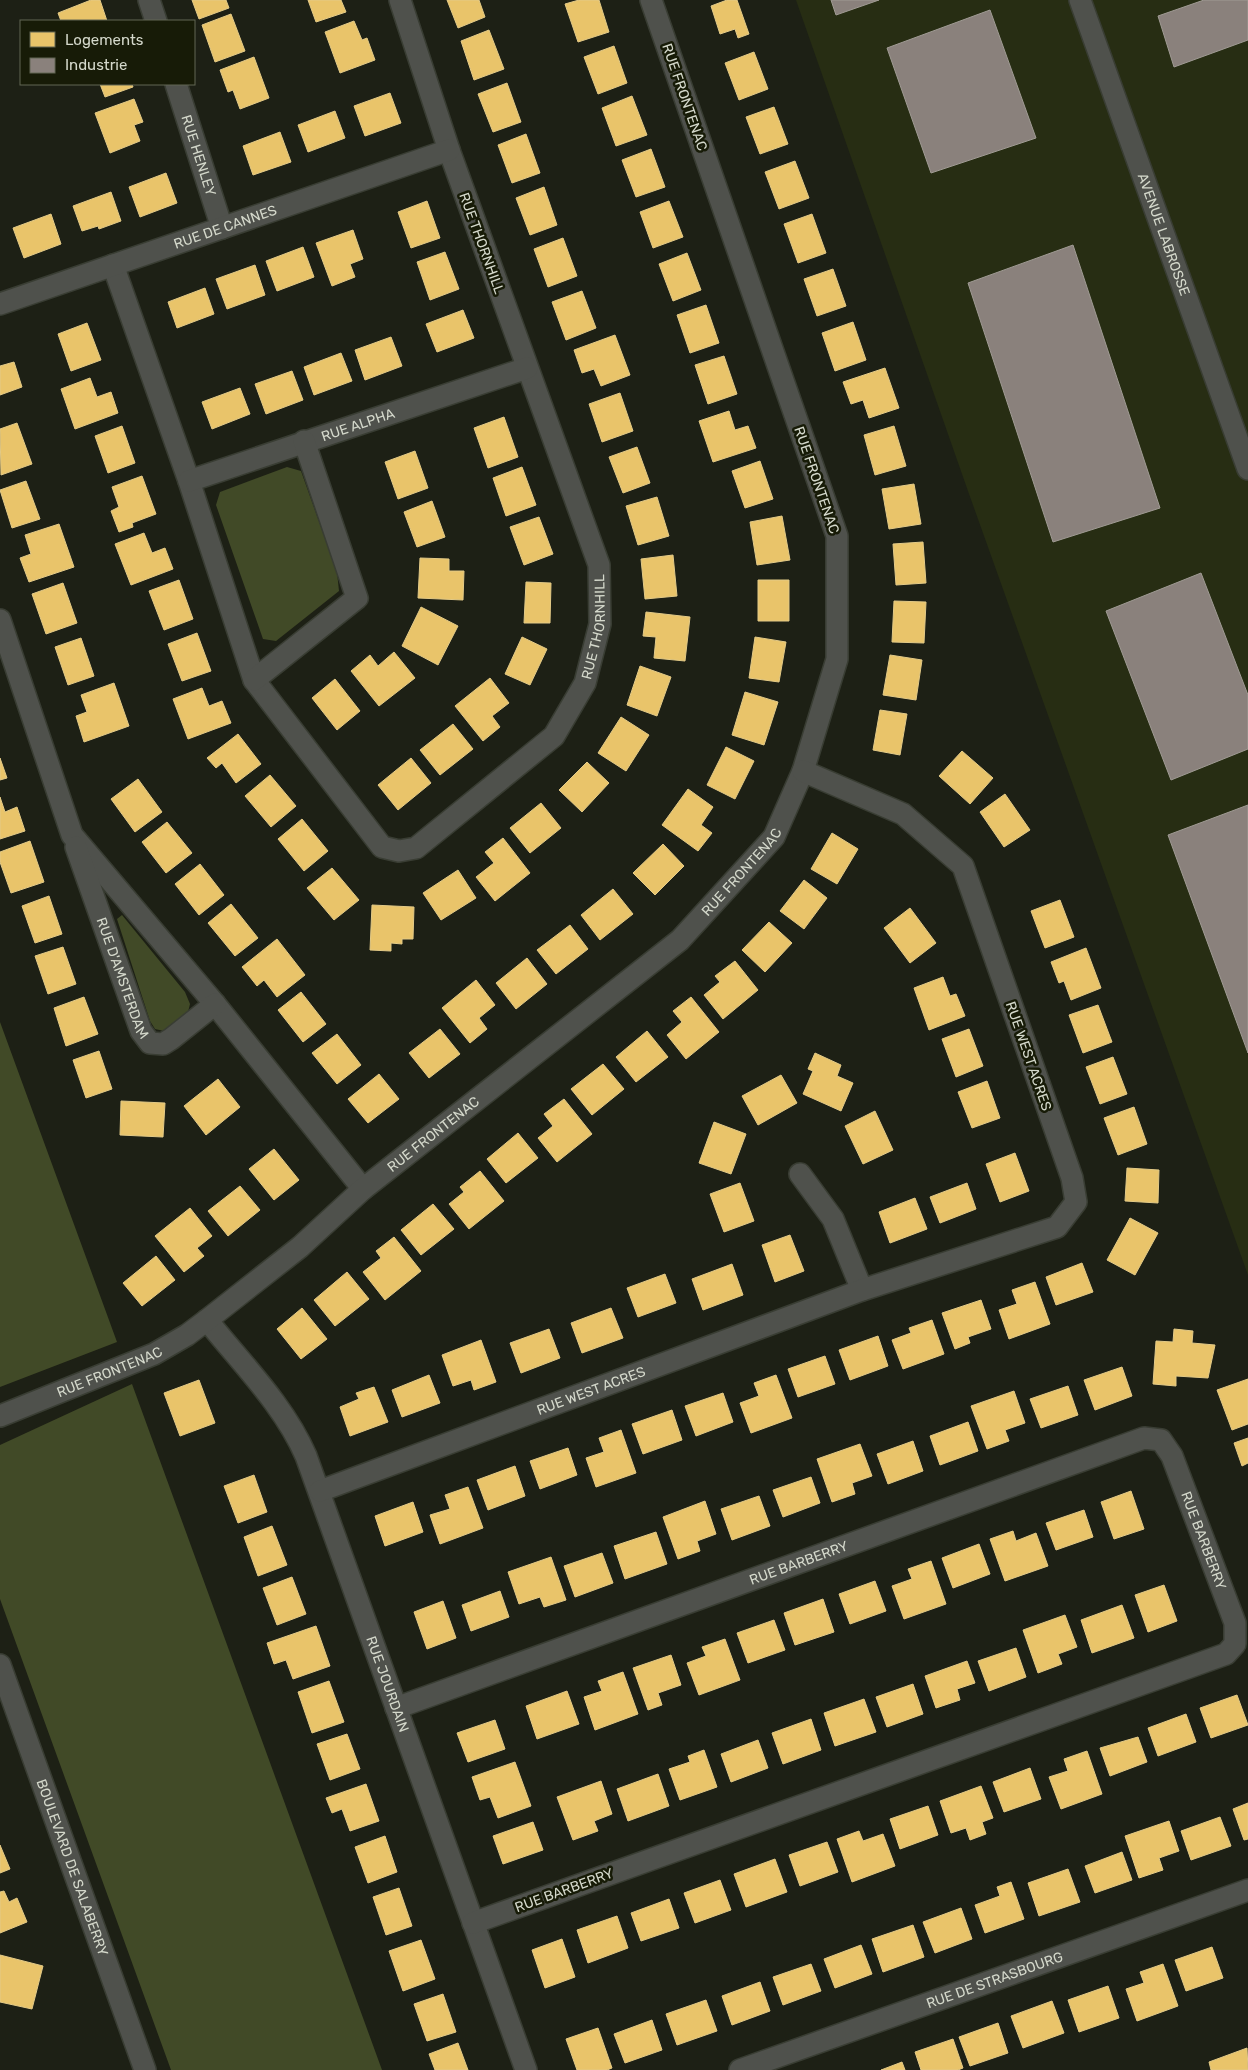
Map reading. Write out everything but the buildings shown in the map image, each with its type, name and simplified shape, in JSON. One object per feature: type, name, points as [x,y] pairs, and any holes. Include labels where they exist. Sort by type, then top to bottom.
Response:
[{"type":"street","points":[[149,0],[156,20]]},
{"type":"street","name":"RUE THORNHILL","points":[[113,265],[189,481],[254,680],[382,847],[398,851],[416,848],[554,736],[585,683],[600,624],[599,565],[449,150],[400,0]]},
{"type":"street","name":"RUE FRONTENAC","points":[[0,1416],[154,1354],[187,1335],[208,1320],[300,1247],[363,1189],[680,940],[774,837],[803,771],[837,659],[837,536],[652,0]]},
{"type":"street","name":"AVENUE LABROSSE","points":[[1080,0],[1248,469]]},
{"type":"street","name":"RUE HENLEY","points":[[176,85],[222,228]]},
{"type":"street","name":"RUE DE CANNES","points":[[0,304],[449,150]]},
{"type":"street","name":"RUE ALPHA","points":[[189,481],[527,368]]},
{"type":"street","points":[[254,680],[357,598],[304,441]]},
{"type":"street","name":"RUE D'AMSTERDAM","points":[[0,620],[72,835],[141,1031],[150,1043],[163,1044],[216,1004]]},
{"type":"street","name":"RUE WEST ACRES","points":[[320,1492],[862,1290],[1057,1227],[1076,1202],[1072,1178],[963,866],[903,814],[803,771]]},
{"type":"street","name":"RUE D'AMSTERDAM","points":[[72,835],[216,1004],[363,1189]]},
{"type":"street","points":[[800,1174],[833,1219],[862,1290]]},
{"type":"street","name":"RUE JOURDAIN","points":[[208,1320],[288,1423],[302,1448],[320,1492],[526,2070]]},
{"type":"street","name":"RUE BARBERRY","points":[[396,1708],[1144,1438],[1161,1440],[1172,1456],[1235,1623],[1235,1644],[1226,1654],[474,1923]]},
{"type":"street","name":"BOULEVARD DE SALABERRY","points":[[0,1665],[145,2070]]},
{"type":"street","name":"RUE DE STRASBOURG","points":[[740,2070],[1248,1890]]},
{"type":"shaded area","points":[[796,0],[1248,0],[1248,1275],[968,491]]},
{"type":"shaded area","points":[[287,467],[301,471],[337,572],[339,591],[276,641],[263,639],[216,505],[220,492]]},
{"type":"shaded area","points":[[122,915],[185,992],[190,1004],[188,1012],[164,1031],[155,1029],[150,1021],[117,919]]},
{"type":"shaded area","points":[[0,1022],[117,1342],[0,1387]]},
{"type":"shaded area","points":[[132,1384],[382,2070],[171,2070],[0,1599],[0,1445]]}]
